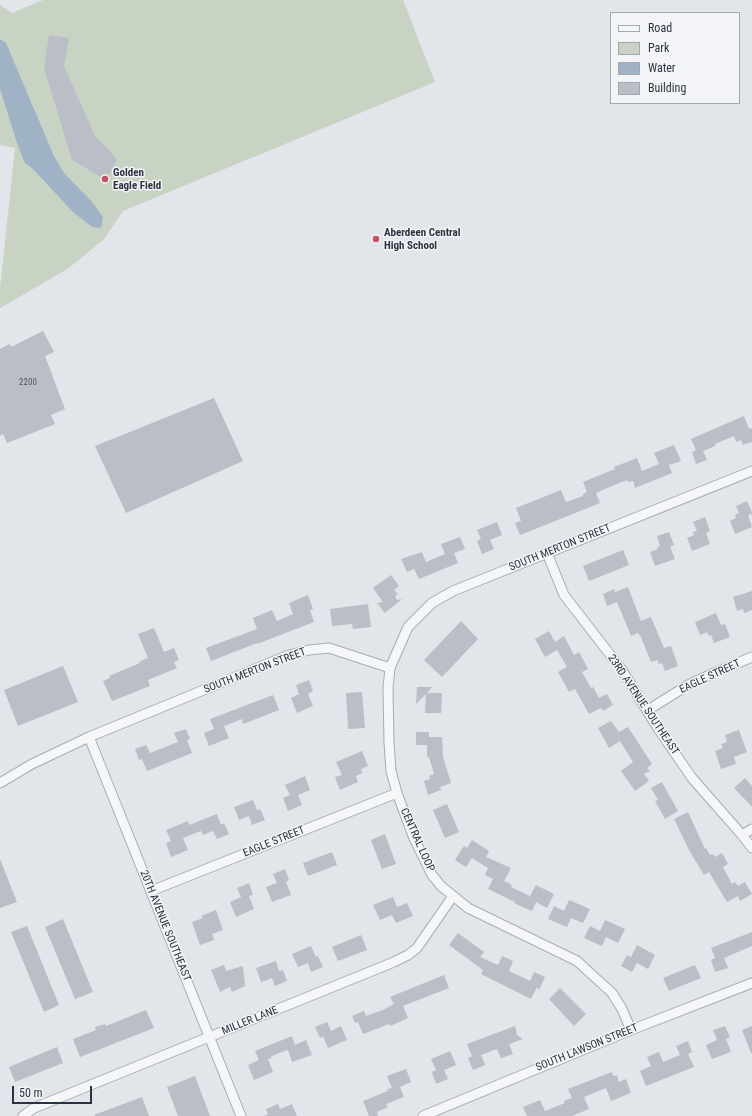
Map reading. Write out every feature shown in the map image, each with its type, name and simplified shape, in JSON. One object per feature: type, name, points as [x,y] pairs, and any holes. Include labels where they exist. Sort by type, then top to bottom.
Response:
[{"type":"street","name":"SOUTH MERTON STREET","points":[[0,784],[32,764],[89,736],[289,655],[309,650],[329,648],[390,668],[408,627],[432,603],[453,591],[752,471]]},
{"type":"street","name":"23RD AVENUE SOUTHEAST","points":[[547,553],[564,595],[622,670],[659,730],[692,778],[752,848]]},
{"type":"street","name":"EAGLE STREET","points":[[648,710],[688,685],[752,657]]},
{"type":"street","name":"CENTRAL LOOP","points":[[390,668],[388,688],[391,771],[397,793],[413,836],[432,875],[441,886],[468,908],[577,961],[612,993],[622,1009],[631,1030]]},
{"type":"street","name":"20TH AVENUE SOUTHEAST","points":[[89,736],[241,1116]]},
{"type":"street","name":"EAGLE STREET","points":[[151,891],[397,793]]},
{"type":"street","points":[[742,835],[752,829]]},
{"type":"street","name":"MILLER LANE","points":[[24,1116],[34,1108],[408,955],[417,948],[453,896]]},
{"type":"street","name":"SOUTH LAWSON STREET","points":[[423,1116],[631,1030],[752,983]]},
{"type":"green space","name":"Golden Eagle Field","points":[[43,0],[403,0],[435,82],[123,211],[104,239],[69,268],[0,308],[0,289],[15,148],[0,145],[0,5],[12,13]]},
{"type":"water","points":[[0,39],[6,43],[54,156],[64,173],[92,202],[103,217],[101,228],[92,227],[73,212],[33,169],[25,163],[0,89]]},
{"type":"building","points":[[49,35],[69,38],[64,66],[95,136],[117,159],[106,180],[72,160],[44,68]]},
{"type":"building","points":[[43,331],[54,352],[45,356],[65,409],[51,415],[55,424],[7,443],[3,434],[0,436],[0,349],[10,344],[11,347]]},
{"type":"building","points":[[214,398],[243,461],[126,513],[95,446]]},
{"type":"building","points":[[744,416],[749,429],[752,428],[752,442],[743,445],[741,440],[736,442],[734,436],[703,451],[707,460],[696,464],[692,452],[696,450],[691,439]]},
{"type":"building","points":[[674,445],[681,461],[669,465],[672,473],[635,488],[633,481],[628,482],[627,480],[607,488],[596,493],[600,503],[520,535],[515,523],[521,521],[516,508],[561,490],[566,502],[583,496],[583,494],[587,492],[583,482],[637,458],[642,471],[659,464],[654,453]]},
{"type":"building","points":[[747,501],[752,512],[752,514],[748,515],[752,527],[735,534],[730,521],[736,518],[735,515],[739,513],[736,506]]},
{"type":"building","points":[[705,517],[710,531],[706,533],[710,544],[692,551],[687,538],[694,535],[693,532],[697,531],[693,522]]},
{"type":"building","points":[[497,522],[502,535],[490,540],[494,549],[482,554],[477,541],[481,539],[477,530]]},
{"type":"building","points":[[669,532],[674,545],[670,547],[675,559],[655,566],[650,552],[658,549],[657,547],[660,546],[657,536]]},
{"type":"building","points":[[460,537],[465,549],[454,553],[458,563],[419,579],[414,569],[407,572],[401,559],[422,552],[426,562],[445,554],[441,544]]},
{"type":"building","points":[[623,550],[629,565],[589,581],[583,566]]},
{"type":"building","points":[[391,575],[399,586],[394,590],[398,594],[395,596],[397,600],[402,599],[385,613],[377,603],[383,602],[373,588]]},
{"type":"building","points":[[628,587],[641,621],[651,617],[664,648],[671,646],[678,666],[665,671],[662,663],[659,664],[657,660],[651,662],[640,635],[638,633],[631,636],[617,602],[607,606],[603,594],[614,589],[615,592]]},
{"type":"building","points":[[752,591],[752,610],[744,613],[743,609],[737,611],[733,597]]},
{"type":"building","points":[[308,595],[313,609],[310,610],[314,622],[211,661],[206,648],[257,629],[253,618],[272,610],[277,621],[293,614],[289,603]]},
{"type":"building","points":[[368,604],[371,627],[353,629],[352,624],[332,626],[330,609]]},
{"type":"building","points":[[716,613],[721,625],[725,624],[730,637],[714,643],[711,635],[709,636],[707,632],[700,635],[695,622]]},
{"type":"building","points":[[461,621],[478,639],[442,677],[424,660]]},
{"type":"building","points":[[154,628],[164,652],[174,648],[179,660],[174,662],[177,668],[148,680],[150,686],[112,701],[103,681],[110,678],[109,676],[148,658],[138,634]]},
{"type":"building","points":[[549,631],[555,642],[564,636],[574,655],[579,652],[588,669],[582,672],[591,688],[593,687],[599,698],[607,694],[613,705],[603,711],[601,708],[589,714],[575,689],[569,692],[558,672],[567,667],[557,650],[545,657],[535,639]]},
{"type":"building","points":[[63,666],[78,702],[18,726],[4,690]]},
{"type":"building","points":[[309,680],[313,691],[308,694],[313,706],[297,713],[291,698],[299,694],[296,685]]},
{"type":"building","points":[[417,687],[432,687],[427,693],[442,693],[441,713],[425,713],[426,694],[416,704]]},
{"type":"building","points":[[362,692],[365,728],[348,729],[346,693]]},
{"type":"building","points":[[273,695],[279,710],[243,724],[242,719],[224,726],[229,738],[209,746],[204,733],[214,729],[210,719]]},
{"type":"building","points":[[611,721],[619,732],[628,727],[652,764],[647,768],[650,771],[644,774],[649,781],[635,791],[621,771],[633,762],[620,741],[609,748],[598,728]]},
{"type":"building","points":[[186,729],[190,739],[187,740],[192,753],[147,771],[142,759],[139,760],[135,749],[146,745],[150,753],[178,742],[174,733]]},
{"type":"building","points":[[739,730],[747,752],[734,757],[736,764],[721,769],[715,751],[723,748],[721,744],[727,742],[725,735]]},
{"type":"building","points":[[416,732],[429,732],[429,737],[442,737],[443,757],[451,783],[440,787],[441,790],[428,795],[424,781],[430,779],[429,776],[434,774],[429,757],[427,757],[427,745],[416,745]]},
{"type":"building","points":[[362,751],[368,766],[361,769],[362,773],[356,776],[358,782],[340,790],[335,777],[342,775],[336,762]]},
{"type":"building","points":[[305,776],[310,790],[298,795],[302,805],[288,811],[283,798],[290,795],[285,785]]},
{"type":"building","points":[[745,778],[752,786],[752,807],[734,788]]},
{"type":"building","points":[[662,782],[678,811],[665,819],[655,801],[658,800],[651,788]]},
{"type":"building","points":[[253,800],[257,810],[260,809],[265,820],[252,825],[249,816],[239,820],[234,807]]},
{"type":"building","points":[[447,804],[459,832],[445,838],[433,810]]},
{"type":"building","points":[[688,812],[705,849],[706,848],[710,855],[713,854],[715,857],[722,853],[728,864],[723,867],[732,884],[735,882],[738,886],[745,882],[752,894],[740,901],[738,896],[727,902],[709,872],[704,875],[689,850],[674,819]]},
{"type":"building","points":[[217,814],[221,825],[224,823],[229,834],[217,839],[213,831],[203,835],[201,831],[183,838],[188,850],[171,857],[166,843],[171,841],[166,830],[188,821],[189,825]]},
{"type":"building","points":[[385,834],[396,864],[382,869],[371,840]]},
{"type":"building","points":[[472,840],[489,851],[486,857],[511,868],[504,881],[512,885],[511,887],[530,896],[536,885],[554,894],[547,908],[536,902],[532,911],[514,903],[515,902],[488,889],[493,879],[485,875],[488,868],[472,858],[466,867],[455,860],[464,846],[467,848]]},
{"type":"building","points":[[332,852],[337,865],[308,876],[303,863]]},
{"type":"building","points":[[0,859],[17,902],[0,908]]},
{"type":"building","points":[[285,869],[289,880],[286,882],[291,895],[272,902],[266,887],[277,883],[273,874]]},
{"type":"building","points":[[249,883],[253,895],[249,896],[254,909],[236,917],[230,902],[241,897],[237,888]]},
{"type":"building","points":[[393,897],[397,907],[407,903],[413,916],[396,923],[392,915],[380,920],[373,905]]},
{"type":"building","points":[[569,900],[590,909],[583,923],[571,918],[567,927],[548,919],[554,906],[564,911]]},
{"type":"building","points":[[216,910],[223,930],[212,934],[214,940],[200,945],[192,922],[203,918],[201,916]]},
{"type":"building","points":[[63,919],[93,992],[75,999],[45,927]]},
{"type":"building","points":[[605,920],[625,929],[618,943],[606,937],[602,946],[584,938],[590,926],[600,931]]},
{"type":"building","points":[[27,926],[59,1005],[44,1012],[11,932]]},
{"type":"building","points":[[752,932],[752,946],[724,958],[728,968],[715,972],[711,960],[715,958],[711,948]]},
{"type":"building","points":[[458,933],[484,952],[480,957],[498,965],[502,956],[513,961],[509,971],[530,981],[534,972],[545,977],[539,990],[537,987],[531,999],[481,974],[483,970],[449,945]]},
{"type":"building","points":[[361,935],[367,950],[338,961],[332,947]]},
{"type":"building","points":[[637,945],[655,955],[648,969],[637,963],[632,972],[621,966],[627,955],[631,957]]},
{"type":"building","points":[[311,946],[323,967],[311,972],[308,963],[298,967],[292,954]]},
{"type":"building","points":[[276,961],[279,971],[283,970],[287,981],[275,986],[272,978],[261,982],[256,968]]},
{"type":"building","points":[[224,965],[226,971],[243,966],[245,986],[232,992],[230,987],[220,992],[211,970]]},
{"type":"building","points":[[695,965],[701,978],[669,991],[663,978]]},
{"type":"building","points":[[444,975],[449,988],[403,1006],[408,1018],[390,1026],[389,1024],[363,1034],[358,1022],[355,1023],[352,1016],[364,1011],[366,1016],[383,1010],[394,1004],[390,997]]},
{"type":"building","points":[[560,988],[586,1014],[574,1026],[549,999]]},
{"type":"building","points":[[146,1010],[154,1028],[80,1057],[73,1039],[96,1030],[95,1027],[105,1024],[106,1026]]},
{"type":"building","points":[[327,1022],[331,1031],[341,1026],[347,1040],[328,1048],[323,1036],[320,1038],[315,1027]]},
{"type":"building","points":[[515,1026],[517,1035],[523,1039],[509,1044],[513,1054],[501,1058],[497,1049],[481,1055],[485,1065],[473,1070],[468,1058],[472,1056],[467,1044]]},
{"type":"building","points":[[725,1026],[730,1037],[726,1039],[731,1052],[712,1059],[706,1045],[717,1040],[713,1030]]},
{"type":"building","points":[[752,1026],[752,1053],[751,1053],[742,1030]]},
{"type":"building","points":[[292,1036],[295,1045],[306,1040],[312,1055],[292,1062],[288,1050],[271,1056],[272,1058],[268,1059],[273,1072],[254,1080],[248,1065],[259,1060],[255,1051]]},
{"type":"building","points":[[688,1041],[692,1052],[688,1054],[694,1067],[646,1086],[640,1071],[651,1066],[647,1057],[659,1052],[663,1062],[680,1055],[676,1046]]},
{"type":"building","points":[[57,1047],[63,1063],[15,1082],[9,1067]]},
{"type":"building","points":[[450,1051],[456,1065],[444,1070],[448,1079],[436,1084],[432,1072],[436,1070],[431,1059]]},
{"type":"building","points":[[406,1069],[411,1082],[400,1087],[404,1097],[386,1104],[388,1107],[377,1112],[378,1116],[369,1116],[363,1101],[388,1091],[387,1089],[392,1088],[387,1076]]},
{"type":"building","points":[[612,1072],[613,1076],[617,1075],[619,1082],[626,1079],[631,1093],[611,1101],[606,1088],[584,1097],[589,1109],[572,1116],[527,1116],[523,1107],[540,1100],[545,1111],[565,1103],[564,1101],[572,1098],[568,1089]]},
{"type":"building","points":[[195,1076],[210,1116],[178,1116],[167,1087]]},
{"type":"building","points":[[142,1097],[149,1116],[94,1115]]},
{"type":"building","points":[[278,1104],[280,1109],[292,1104],[297,1116],[264,1116],[268,1114],[266,1109]]},
{"type":"place","name":"Golden Eagle Field","points":[[105,179]]},
{"type":"place","name":"Aberdeen Central High School","points":[[376,239]]}]
